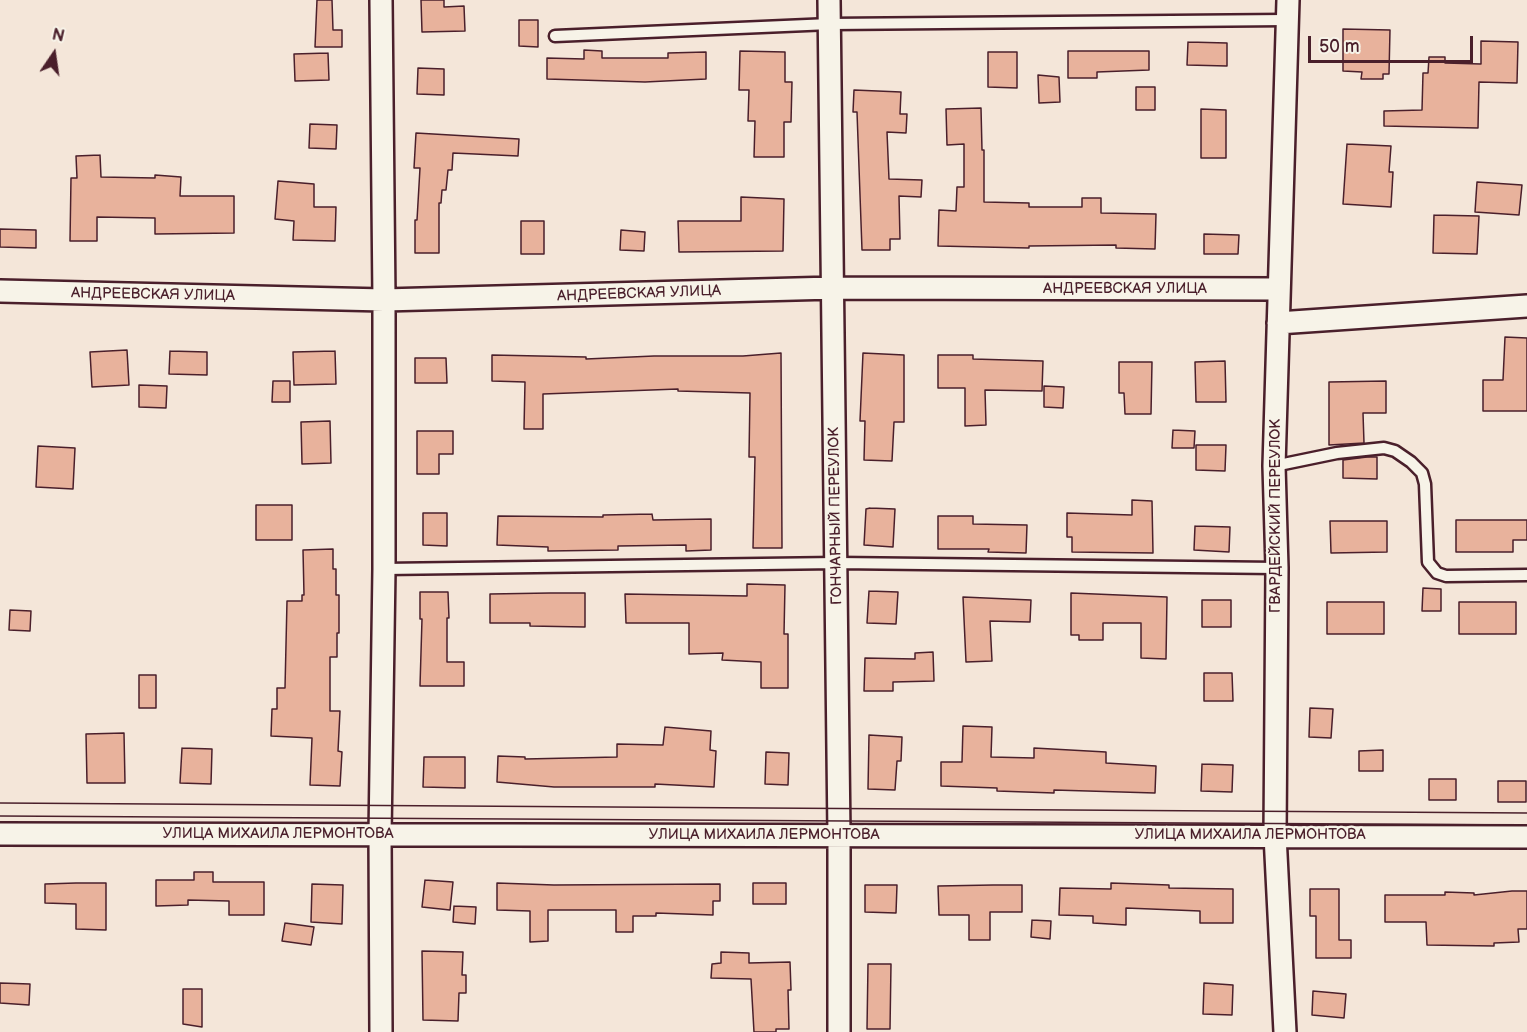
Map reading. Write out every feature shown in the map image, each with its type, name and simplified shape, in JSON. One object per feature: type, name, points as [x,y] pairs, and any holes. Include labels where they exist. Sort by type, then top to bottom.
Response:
[{"type":"street","points":[[381,0],[384,300],[384,569],[380,835],[381,1032]]},
{"type":"street","name":"ГОНЧАРНЫЙ ПЕРЕУЛОК","points":[[829,0],[837,563],[839,1032]]},
{"type":"street","name":"ГВАРДЕЙСКИЙ ПЕРЕУЛОК","points":[[1285,1032],[1275,835],[1277,568],[1274,466],[1287,10]]},
{"type":"street","name":"АНДРЕЕВСКАЯ УЛИЦА","points":[[0,291],[384,300],[833,288],[1279,289]]},
{"type":"street","points":[[1278,323],[1527,306]]},
{"type":"street","name":"УЛИЦА МИХАИЛА ЛЕРМОНТОВА","points":[[0,834],[1527,837]]},
{"type":"lane","points":[[555,36],[830,24],[1287,10]]},
{"type":"lane","points":[[1274,466],[1356,451],[1384,448],[1395,451],[1422,473],[1425,484],[1428,562],[1437,573],[1446,576],[1527,575]]},
{"type":"lane","points":[[384,569],[837,563],[1277,568]]},
{"type":"building","points":[[317,0],[332,0],[333,30],[342,30],[342,47],[315,47]]},
{"type":"building","points":[[421,0],[444,0],[444,7],[464,6],[465,31],[422,32]]},
{"type":"building","points":[[519,20],[538,20],[538,47],[519,46]]},
{"type":"building","points":[[1343,29],[1390,30],[1389,74],[1383,74],[1383,79],[1361,79],[1362,72],[1343,71]]},
{"type":"building","points":[[1481,41],[1518,42],[1517,83],[1479,82],[1478,128],[1384,126],[1384,111],[1422,110],[1423,73],[1428,73],[1429,57],[1445,57],[1445,63],[1481,64]]},
{"type":"building","points":[[1188,42],[1227,43],[1227,66],[1187,65]]},
{"type":"building","points":[[584,50],[602,51],[602,58],[668,58],[668,53],[706,52],[706,79],[645,82],[547,79],[547,58],[584,59]]},
{"type":"building","points":[[740,51],[785,52],[785,82],[792,82],[791,122],[784,122],[784,157],[754,157],[755,121],[748,121],[749,90],[739,90]]},
{"type":"building","points":[[1068,51],[1149,51],[1149,70],[1097,72],[1097,78],[1068,78]]},
{"type":"building","points":[[988,52],[1017,52],[1017,88],[988,87]]},
{"type":"building","points":[[328,53],[329,80],[295,81],[294,54]]},
{"type":"building","points":[[418,68],[444,69],[444,95],[417,94]]},
{"type":"building","points":[[1038,75],[1059,77],[1060,102],[1039,103]]},
{"type":"building","points":[[1136,87],[1155,87],[1155,110],[1136,110]]},
{"type":"building","points":[[854,90],[901,92],[900,114],[907,114],[906,133],[887,132],[889,179],[922,180],[921,197],[899,196],[900,239],[890,239],[890,250],[862,250],[857,112],[853,112]]},
{"type":"building","points":[[981,108],[984,202],[1029,203],[1029,207],[1082,207],[1082,198],[1101,198],[1101,213],[1156,214],[1155,249],[1116,248],[1116,245],[1029,246],[1029,248],[938,246],[939,210],[956,211],[957,187],[964,187],[964,144],[947,145],[946,109]]},
{"type":"building","points":[[1201,109],[1226,110],[1226,158],[1201,158]]},
{"type":"building","points":[[310,124],[337,125],[336,149],[309,148]]},
{"type":"building","points":[[416,133],[519,139],[518,156],[453,153],[452,170],[448,170],[446,190],[442,190],[441,203],[439,203],[439,253],[415,253],[415,220],[417,220],[420,168],[414,168]]},
{"type":"building","points":[[1347,144],[1391,146],[1389,172],[1393,172],[1391,207],[1343,204]]},
{"type":"building","points":[[100,155],[101,177],[155,178],[155,175],[181,177],[180,196],[234,196],[234,233],[155,234],[155,218],[97,217],[97,241],[70,241],[71,178],[77,178],[76,156]]},
{"type":"building","points":[[278,181],[314,184],[314,207],[336,207],[335,241],[293,240],[294,221],[275,219]]},
{"type":"building","points":[[1477,182],[1522,185],[1519,215],[1475,212]]},
{"type":"building","points":[[741,197],[784,199],[783,251],[679,252],[678,221],[741,221]]},
{"type":"building","points":[[1434,215],[1479,216],[1477,254],[1433,253]]},
{"type":"building","points":[[521,221],[544,221],[544,254],[521,254]]},
{"type":"building","points":[[0,229],[36,230],[36,248],[0,247]]},
{"type":"building","points":[[621,230],[645,232],[644,251],[620,250]]},
{"type":"building","points":[[1204,234],[1239,235],[1238,254],[1204,254]]},
{"type":"building","points":[[1505,337],[1527,338],[1527,411],[1483,411],[1483,380],[1503,380]]},
{"type":"building","points":[[127,350],[129,385],[92,387],[90,352]]},
{"type":"building","points":[[170,351],[207,352],[207,375],[169,374]]},
{"type":"building","points":[[335,351],[336,384],[294,385],[293,352]]},
{"type":"building","points":[[781,353],[782,548],[753,548],[755,457],[749,457],[750,393],[678,391],[678,389],[543,394],[543,429],[524,429],[525,382],[492,381],[492,355],[586,357],[586,359],[743,356]]},
{"type":"building","points":[[863,353],[904,355],[904,422],[894,422],[892,461],[864,460],[865,421],[860,421]]},
{"type":"building","points":[[938,355],[973,355],[973,359],[1043,361],[1042,391],[985,390],[986,425],[965,426],[965,388],[938,388]]},
{"type":"building","points":[[415,358],[446,358],[447,383],[415,383]]},
{"type":"building","points":[[1225,361],[1226,402],[1196,402],[1195,362]]},
{"type":"building","points":[[1119,362],[1152,362],[1151,414],[1125,414],[1124,393],[1119,393]]},
{"type":"building","points":[[273,381],[290,381],[290,402],[272,402]]},
{"type":"building","points":[[1386,381],[1386,413],[1363,413],[1364,443],[1329,445],[1329,382]]},
{"type":"building","points":[[139,385],[167,386],[166,408],[139,407]]},
{"type":"building","points":[[1044,386],[1064,387],[1063,408],[1044,407]]},
{"type":"building","points":[[330,421],[331,463],[302,464],[301,422]]},
{"type":"building","points":[[1173,430],[1195,431],[1194,448],[1172,448]]},
{"type":"building","points":[[417,431],[453,431],[453,454],[439,454],[439,474],[417,474]]},
{"type":"building","points":[[1196,445],[1226,445],[1225,471],[1196,470]]},
{"type":"building","points":[[38,446],[75,448],[73,489],[36,487]]},
{"type":"building","points":[[1377,457],[1377,479],[1343,478],[1343,460]]},
{"type":"building","points":[[1132,500],[1152,501],[1153,553],[1072,552],[1072,537],[1067,537],[1067,513],[1132,515]]},
{"type":"building","points":[[256,505],[292,505],[292,540],[256,540]]},
{"type":"building","points":[[866,509],[895,509],[893,547],[864,545]]},
{"type":"building","points":[[423,513],[447,513],[447,546],[423,545]]},
{"type":"building","points":[[652,514],[653,520],[711,519],[711,550],[686,551],[686,545],[618,546],[618,550],[548,551],[548,547],[497,545],[498,516],[603,517],[603,515]]},
{"type":"building","points":[[938,516],[973,516],[973,524],[1027,525],[1026,553],[988,552],[989,549],[938,549]]},
{"type":"building","points":[[1456,520],[1527,520],[1527,540],[1513,540],[1513,552],[1456,552]]},
{"type":"building","points":[[1330,521],[1387,521],[1387,552],[1331,553]]},
{"type":"building","points":[[1195,526],[1230,527],[1229,552],[1194,550]]},
{"type":"building","points":[[333,549],[336,595],[339,595],[339,633],[337,633],[337,657],[330,657],[330,711],[340,711],[338,751],[342,752],[340,786],[310,785],[312,738],[271,736],[272,709],[277,709],[277,688],[285,688],[287,601],[302,601],[302,595],[304,595],[303,550]]},
{"type":"building","points":[[747,584],[785,585],[784,634],[788,634],[788,688],[761,688],[761,662],[722,660],[723,653],[689,654],[689,623],[626,623],[625,594],[747,596]]},
{"type":"building","points":[[1423,588],[1441,589],[1441,611],[1422,611]]},
{"type":"building","points":[[869,591],[898,592],[896,624],[867,623]]},
{"type":"building","points":[[420,592],[448,592],[447,662],[464,662],[464,686],[420,686],[422,619],[420,619]]},
{"type":"building","points":[[585,593],[585,627],[490,623],[490,594]]},
{"type":"building","points":[[1071,593],[1167,597],[1166,659],[1141,658],[1141,623],[1103,623],[1103,640],[1079,640],[1079,635],[1071,635]]},
{"type":"building","points":[[963,597],[1031,600],[1030,622],[990,621],[992,661],[966,662]]},
{"type":"building","points":[[1202,600],[1231,600],[1231,627],[1202,627]]},
{"type":"building","points":[[1327,602],[1384,602],[1384,634],[1327,634]]},
{"type":"building","points":[[1459,602],[1516,602],[1516,634],[1459,634]]},
{"type":"building","points":[[10,610],[31,611],[30,631],[9,630]]},
{"type":"building","points":[[933,652],[934,681],[893,682],[893,691],[864,691],[865,658],[915,659],[915,653]]},
{"type":"building","points":[[1204,673],[1232,673],[1233,701],[1204,701]]},
{"type":"building","points":[[139,675],[156,675],[156,708],[139,708]]},
{"type":"building","points":[[1310,708],[1333,709],[1331,738],[1309,737]]},
{"type":"building","points":[[963,726],[992,727],[991,757],[1034,758],[1034,748],[1106,752],[1106,763],[1156,766],[1155,793],[1054,790],[1054,793],[941,786],[941,762],[962,762]]},
{"type":"building","points":[[665,727],[711,731],[710,750],[716,751],[714,787],[655,784],[655,787],[554,787],[497,782],[498,756],[525,757],[525,759],[617,757],[617,744],[663,745]]},
{"type":"building","points":[[124,733],[125,783],[87,783],[86,734]]},
{"type":"building","points":[[869,735],[902,737],[901,761],[897,761],[895,790],[868,789]]},
{"type":"building","points":[[182,748],[212,749],[211,784],[180,783]]},
{"type":"building","points":[[1383,750],[1383,771],[1359,771],[1359,751]]},
{"type":"building","points":[[766,752],[789,753],[788,785],[765,784]]},
{"type":"building","points":[[424,757],[465,757],[465,788],[423,787]]},
{"type":"building","points":[[1202,764],[1233,765],[1232,792],[1201,791]]},
{"type":"building","points":[[1429,779],[1456,779],[1456,800],[1429,800]]},
{"type":"building","points":[[1498,781],[1526,781],[1526,802],[1498,802]]},
{"type":"building","points":[[194,872],[213,872],[213,882],[264,882],[264,915],[229,915],[229,901],[188,900],[188,905],[156,906],[156,880],[194,880]]},
{"type":"building","points":[[425,880],[453,882],[450,910],[422,907]]},
{"type":"building","points":[[106,883],[106,930],[76,929],[76,904],[45,903],[45,884]]},
{"type":"building","points":[[497,883],[720,884],[720,901],[713,901],[713,915],[656,913],[656,916],[633,916],[633,932],[616,932],[616,910],[548,910],[548,941],[530,942],[530,911],[497,910]]},
{"type":"building","points":[[753,883],[786,883],[786,904],[753,904]]},
{"type":"building","points":[[1111,883],[1169,885],[1169,888],[1233,889],[1233,923],[1200,923],[1200,911],[1126,908],[1126,925],[1093,923],[1093,916],[1059,915],[1060,888],[1111,889]]},
{"type":"building","points":[[312,884],[343,885],[342,924],[311,922]]},
{"type":"building","points":[[865,885],[897,885],[896,913],[865,912]]},
{"type":"building","points":[[1022,885],[1022,912],[990,912],[990,940],[969,940],[969,915],[939,915],[938,886]]},
{"type":"building","points":[[1310,889],[1339,889],[1339,940],[1351,940],[1351,958],[1316,958],[1316,916],[1310,916]]},
{"type":"building","points":[[1527,891],[1527,929],[1518,929],[1519,942],[1494,943],[1494,946],[1427,945],[1426,922],[1385,922],[1385,895],[1445,895],[1445,892],[1474,893],[1474,895]]},
{"type":"building","points":[[454,906],[476,907],[475,924],[453,922]]},
{"type":"building","points":[[1032,920],[1051,921],[1050,939],[1031,937]]},
{"type":"building","points":[[285,923],[314,927],[311,945],[282,941]]},
{"type":"building","points":[[422,951],[463,952],[462,975],[466,975],[466,993],[459,993],[458,1021],[423,1020]]},
{"type":"building","points":[[721,952],[749,953],[749,963],[790,962],[789,1029],[776,1029],[776,1032],[754,1032],[751,979],[711,978],[712,964],[721,963]]},
{"type":"building","points":[[868,964],[891,964],[890,1029],[867,1029]]},
{"type":"building","points":[[0,983],[30,984],[29,1005],[0,1003]]},
{"type":"building","points":[[1204,983],[1233,985],[1232,1015],[1203,1014]]},
{"type":"building","points":[[183,989],[202,989],[202,1027],[183,1024]]},
{"type":"building","points":[[1313,991],[1346,994],[1344,1018],[1312,1015]]},
{"type":"tram line","points":[[0,803],[1527,813]]},
{"type":"tram line","points":[[0,816],[1527,825]]}]
